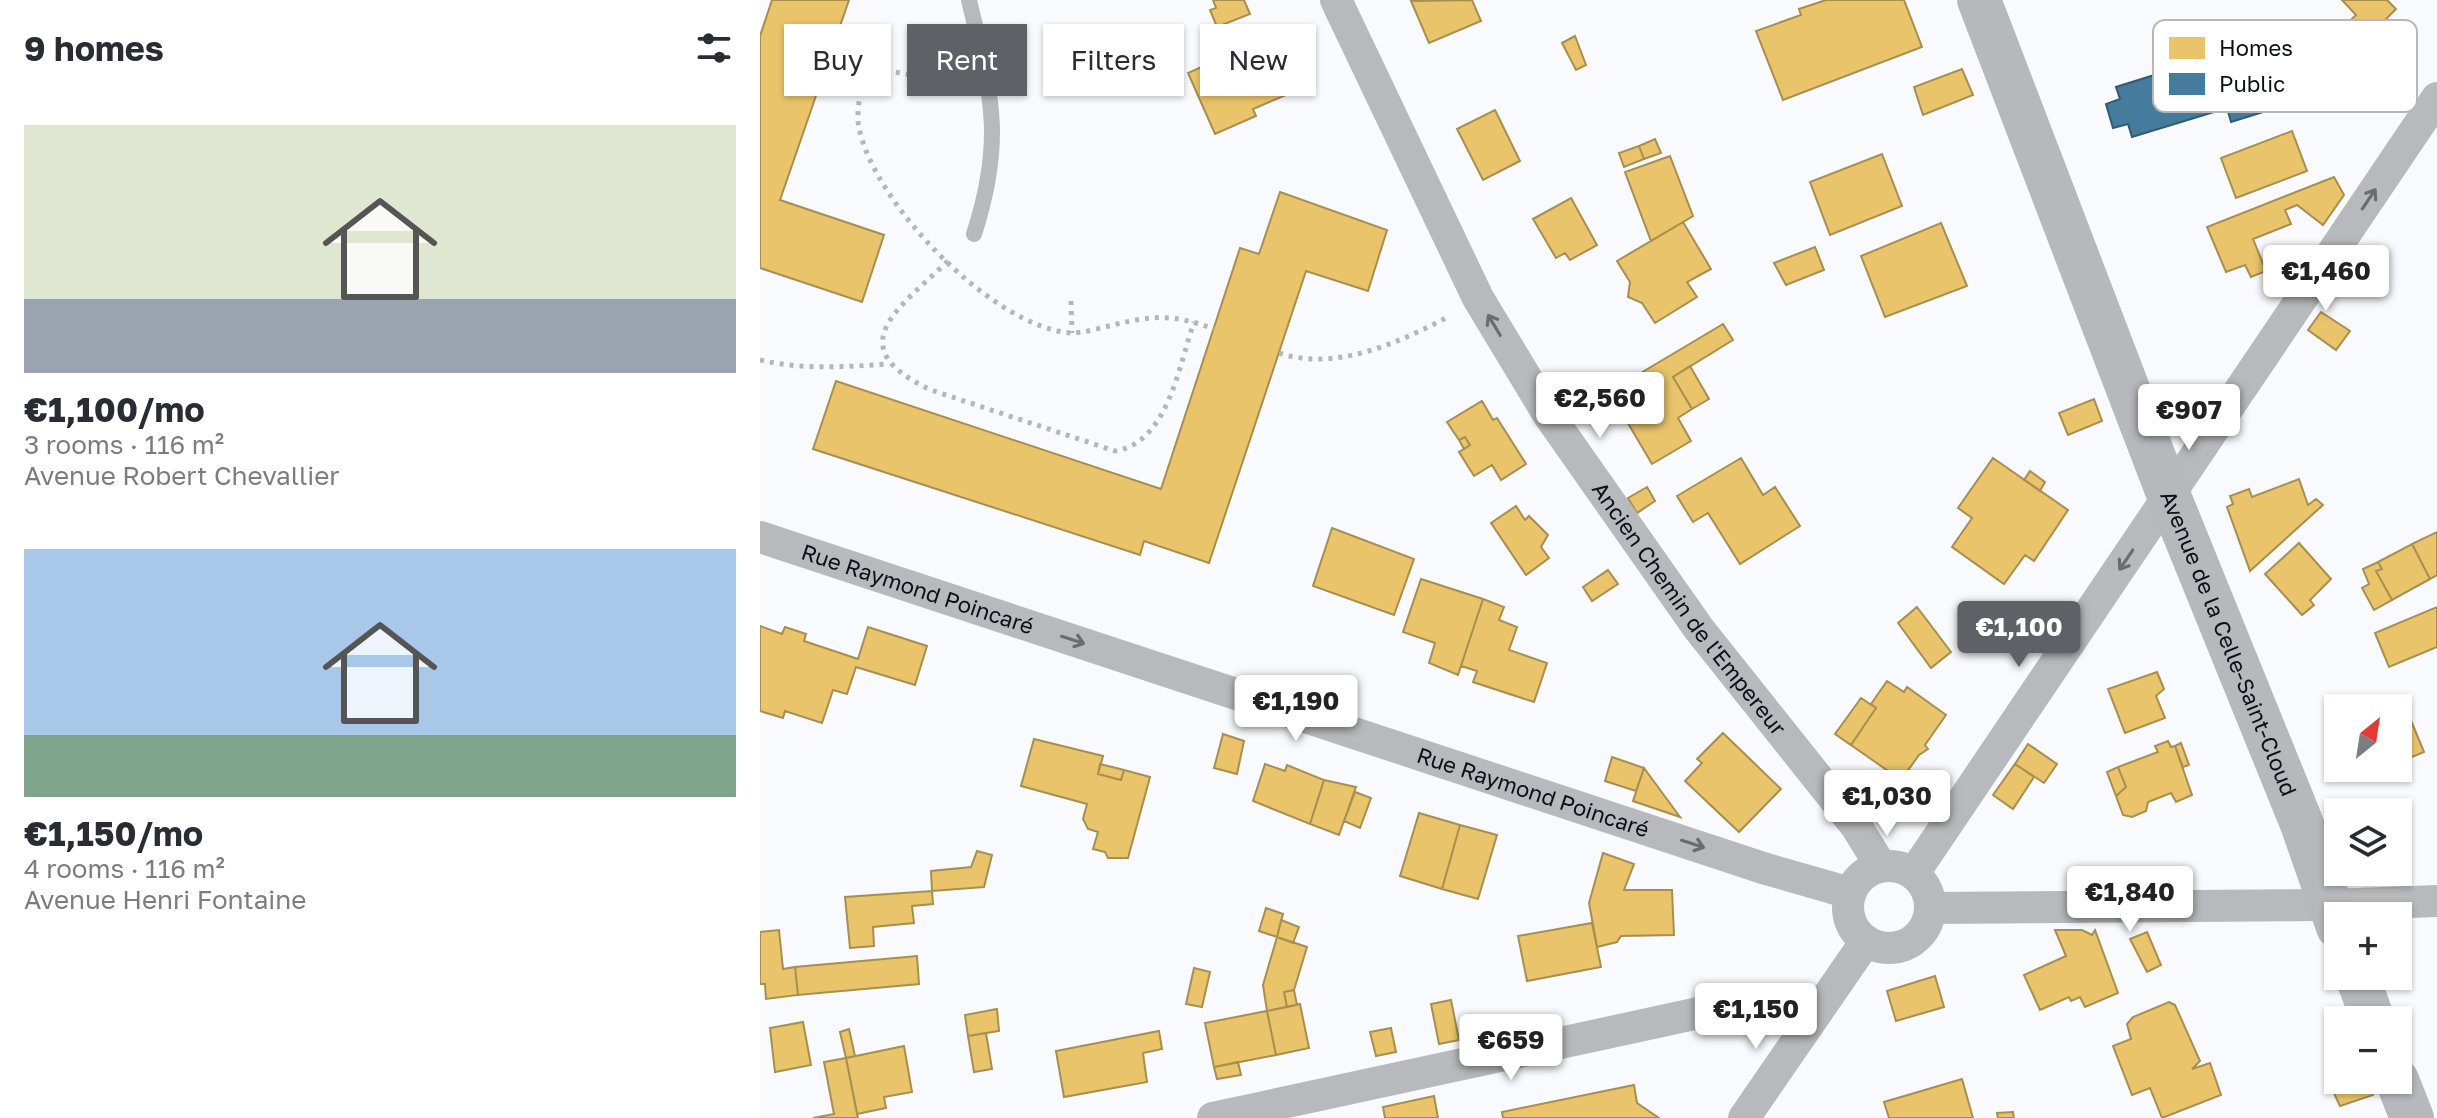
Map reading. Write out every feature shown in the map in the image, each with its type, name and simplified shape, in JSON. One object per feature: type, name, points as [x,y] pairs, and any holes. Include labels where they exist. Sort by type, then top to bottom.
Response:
[{"type":"street","name":"Ancien Chemin de l'Empereur","points":[[1336,0],[1478,298],[1548,414],[1690,617],[1856,826],[1881,866]]},
{"type":"street","name":"Avenue de la Celle-Saint-Cloud","points":[[1979,0],[2169,496],[2302,824],[2329,902]]},
{"type":"street","points":[[1914,873],[2437,98]]},
{"type":"street","name":"Rue Raymond Poincaré","points":[[760,537],[1763,868],[1850,893]]},
{"type":"street","points":[[1892,865],[1914,873],[1923,882],[1931,908],[1923,931],[1903,946],[1890,949],[1866,941],[1850,920],[1850,893],[1868,871],[1881,866],[1892,865]]},
{"type":"street","points":[[2412,905],[2437,901]]},
{"type":"street","points":[[1931,908],[2324,916]]},
{"type":"street","points":[[1744,1118],[1866,941]]},
{"type":"street","points":[[1213,1118],[1745,1003],[1793,1007],[1814,1016]]},
{"type":"street","points":[[2403,1094],[2412,1118]]},
{"type":"lane","points":[[969,0],[990,89],[994,125],[992,166],[974,234]]},
{"type":"path","points":[[948,261],[893,313],[885,332],[883,348],[888,364],[904,378],[931,390],[1115,451],[1143,440],[1163,411],[1194,322]]},
{"type":"path","points":[[1279,353],[1309,359],[1343,357],[1373,349],[1406,339],[1478,298]]},
{"type":"path","points":[[1071,301],[1072,333]]},
{"type":"path","points":[[760,360],[781,365],[848,367],[888,364]]},
{"type":"building: Homes","points":[[772,0],[849,0],[841,24],[784,24],[784,96],[816,96],[780,200],[884,235],[862,302],[760,268],[760,36]]},
{"type":"building: Homes","points":[[1213,0],[1244,0],[1250,14],[1225,24],[1216,24],[1210,10],[1216,8]]},
{"type":"building: Homes","points":[[1472,0],[1481,21],[1429,43],[1411,1]]},
{"type":"building: Homes","points":[[1826,0],[1904,0],[1922,47],[1783,100],[1756,31],[1801,15],[1799,9]]},
{"type":"building: Homes","points":[[2342,0],[2387,0],[2396,9],[2387,20],[2351,20],[2356,15]]},
{"type":"building: Homes","points":[[1575,36],[1586,65],[1576,70],[1562,43]]},
{"type":"building: Homes","points":[[1200,68],[1200,96],[1284,96],[1253,109],[1256,116],[1215,134],[1188,73]]},
{"type":"building: Homes","points":[[1962,69],[1973,95],[1923,115],[1914,87]]},
{"type":"building: Homes","points":[[1495,110],[1520,161],[1483,180],[1457,129]]},
{"type":"building: Homes","points":[[2292,131],[2307,171],[2236,198],[2221,158]]},
{"type":"building: Homes","points":[[1655,139],[1661,153],[1644,159],[1639,146]]},
{"type":"building: Homes","points":[[1639,146],[1644,159],[1624,167],[1619,153]]},
{"type":"building: Homes","points":[[1882,154],[1902,206],[1830,235],[1810,182]]},
{"type":"building: Homes","points":[[1670,156],[1693,216],[1651,241],[1625,172]]},
{"type":"building: Homes","points":[[2334,177],[2344,195],[2323,225],[2297,205],[2285,210],[2291,224],[2253,239],[2266,271],[2251,277],[2245,265],[2226,272],[2207,227]]},
{"type":"building: Homes","points":[[1280,192],[1387,230],[1368,291],[1306,271],[1209,563],[1144,541],[1140,555],[813,449],[836,381],[1161,489],[1240,248],[1259,254]]},
{"type":"building: Homes","points":[[1571,198],[1597,245],[1570,260],[1565,253],[1556,258],[1533,219]]},
{"type":"building: Homes","points":[[1683,222],[1711,269],[1687,282],[1697,297],[1655,323],[1642,303],[1628,297],[1630,282],[1617,261]]},
{"type":"building: Homes","points":[[1941,223],[1967,286],[1885,317],[1861,256]]},
{"type":"building: Homes","points":[[1815,247],[1824,270],[1786,285],[1774,263]]},
{"type":"building: Homes","points":[[2321,312],[2350,331],[2336,350],[2308,330]]},
{"type":"building: Homes","points":[[1723,324],[1733,340],[1673,377],[1692,409],[1678,418],[1691,441],[1652,464],[1619,408],[1644,394],[1634,377]]},
{"type":"building: Homes","points":[[1690,366],[1709,399],[1692,409],[1673,377]]},
{"type":"building: Homes","points":[[2094,399],[2102,421],[2068,435],[2059,413]]},
{"type":"building: Homes","points":[[1482,401],[1493,420],[1497,418],[1526,464],[1501,480],[1492,465],[1474,476],[1459,452],[1470,445],[1465,437],[1459,440],[1447,422]]},
{"type":"building: Homes","points":[[1465,437],[1470,445],[1464,449],[1459,440]]},
{"type":"building: Homes","points":[[1741,458],[1763,495],[1775,487],[1800,526],[1740,564],[1708,513],[1693,522],[1677,496]]},
{"type":"building: Homes","points":[[1993,458],[2068,510],[2034,561],[2025,555],[2004,584],[1952,547],[1972,518],[1958,508]]},
{"type":"building: Homes","points":[[2030,471],[2045,482],[2040,491],[2024,480]]},
{"type":"building: Homes","points":[[2299,479],[2308,505],[2316,499],[2323,505],[2250,571],[2227,507],[2233,504],[2230,496],[2249,489],[2252,497]]},
{"type":"building: Homes","points":[[1647,487],[1655,501],[1637,513],[1628,498]]},
{"type":"building: Homes","points":[[1516,506],[1525,520],[1529,516],[1548,535],[1541,547],[1549,558],[1526,575],[1491,523]]},
{"type":"building: Homes","points":[[1332,528],[1414,559],[1394,615],[1313,586]]},
{"type":"building: Homes","points":[[2437,532],[2437,575],[2430,579],[2412,544]]},
{"type":"building: Homes","points":[[2299,543],[2331,579],[2310,600],[2314,605],[2302,615],[2265,574]]},
{"type":"building: Homes","points":[[2412,544],[2430,579],[2392,600],[2376,571],[2382,569],[2378,562]]},
{"type":"building: Homes","points":[[2378,562],[2382,569],[2376,571],[2392,600],[2374,610],[2362,588],[2369,584],[2363,569]]},
{"type":"building: Homes","points":[[1608,570],[1618,584],[1592,601],[1583,587]]},
{"type":"building: Homes","points":[[1421,579],[1483,599],[1458,675],[1429,663],[1435,643],[1403,632]]},
{"type":"building: Homes","points":[[1483,599],[1504,607],[1499,620],[1517,627],[1509,650],[1547,663],[1534,702],[1473,682],[1477,671],[1461,666]]},
{"type":"building: Homes","points":[[1917,607],[1951,652],[1931,668],[1898,623]]},
{"type":"building: Homes","points":[[2437,607],[2437,647],[2389,667],[2375,633]]},
{"type":"building: Homes","points":[[760,626],[782,634],[785,627],[806,634],[804,641],[858,659],[868,627],[927,646],[915,685],[856,667],[847,694],[833,690],[822,723],[785,711],[783,718],[760,711]]},
{"type":"building: Homes","points":[[2157,672],[2164,689],[2156,696],[2165,718],[2125,733],[2108,689]]},
{"type":"building: Homes","points":[[1887,681],[1904,692],[1907,687],[1946,715],[1925,745],[1928,749],[1919,755],[1901,780],[1851,745],[1876,708],[1871,704]]},
{"type":"building: Homes","points":[[1861,698],[1876,708],[1851,745],[1835,734]]},
{"type":"building: Homes","points":[[2412,723],[2424,752],[2412,757]]},
{"type":"building: Homes","points":[[1723,733],[1781,789],[1739,832],[1685,781],[1702,763],[1697,759]]},
{"type":"building: Homes","points":[[1223,734],[1244,741],[1237,774],[1214,768]]},
{"type":"building: Homes","points":[[1034,739],[1103,756],[1098,774],[1121,780],[1124,770],[1150,777],[1128,858],[1108,858],[1105,852],[1093,849],[1098,832],[1088,829],[1083,819],[1087,804],[1021,786]]},
{"type":"building: Homes","points":[[2168,741],[2171,747],[2175,746],[2192,795],[2176,802],[2171,793],[2148,802],[2146,811],[2132,817],[2123,815],[2116,796],[2126,787],[2118,767],[2158,752],[2155,746]]},
{"type":"building: Homes","points":[[2181,743],[2189,765],[2183,767],[2175,746]]},
{"type":"building: Homes","points":[[2028,744],[2057,764],[2044,783],[2015,764]]},
{"type":"building: Homes","points":[[1612,757],[1644,768],[1636,791],[1605,781]]},
{"type":"building: Homes","points":[[1100,764],[1124,770],[1121,780],[1098,774]]},
{"type":"building: Homes","points":[[1265,764],[1285,771],[1287,765],[1324,780],[1310,824],[1253,801]]},
{"type":"building: Homes","points":[[2015,764],[2034,777],[2013,809],[1993,795]]},
{"type":"building: Homes","points":[[2118,767],[2126,787],[2116,796],[2107,772]]},
{"type":"building: Homes","points":[[1644,768],[1680,817],[1633,801]]},
{"type":"building: Homes","points":[[1324,780],[1356,787],[1339,835],[1310,824]]},
{"type":"building: Homes","points":[[1355,792],[1371,798],[1360,828],[1344,821]]},
{"type":"building: Homes","points":[[1419,813],[1460,825],[1442,889],[1400,876]]},
{"type":"building: Homes","points":[[1460,825],[1497,835],[1478,899],[1442,889]]},
{"type":"building: Homes","points":[[977,851],[992,855],[984,887],[932,891],[931,871],[971,867]]},
{"type":"building: Homes","points":[[1603,853],[1634,864],[1624,890],[1672,890],[1674,935],[1621,936],[1617,942],[1597,947],[1589,903]]},
{"type":"building: Homes","points":[[932,891],[933,904],[912,906],[914,923],[873,927],[874,946],[850,948],[845,897]]},
{"type":"building: Homes","points":[[1266,908],[1283,914],[1277,937],[1259,931]]},
{"type":"building: Homes","points":[[1281,920],[1299,927],[1293,943],[1277,937]]},
{"type":"building: Homes","points":[[1592,923],[1601,967],[1527,981],[1518,936]]},
{"type":"building: Homes","points":[[779,930],[783,969],[795,967],[798,995],[766,999],[765,984],[760,984],[760,932]]},
{"type":"building: Homes","points":[[2055,930],[2082,930],[2092,935],[2095,930],[2118,993],[2085,1007],[2080,997],[2071,1001],[2069,997],[2040,1010],[2024,975],[2066,956]]},
{"type":"building: Homes","points":[[2147,932],[2161,965],[2147,972],[2130,939]]},
{"type":"building: Homes","points":[[1277,937],[1307,947],[1294,990],[1284,992],[1287,1007],[1267,1011],[1263,985]]},
{"type":"building: Homes","points":[[917,956],[919,984],[798,995],[795,967]]},
{"type":"building: Homes","points":[[1194,968],[1210,972],[1202,1007],[1186,1004]]},
{"type":"building: Homes","points":[[1935,976],[1944,1007],[1896,1021],[1887,991]]},
{"type":"building: Homes","points":[[1294,990],[1297,1005],[1287,1007],[1284,992]]},
{"type":"building: Homes","points":[[1451,1000],[1459,1040],[1439,1044],[1431,1004]]},
{"type":"building: Homes","points":[[2169,1002],[2175,1005],[2200,1061],[2192,1069],[2210,1063],[2221,1095],[2162,1118],[2150,1088],[2132,1095],[2113,1046],[2131,1039],[2127,1024],[2133,1017]]},
{"type":"building: Homes","points":[[1300,1004],[1309,1048],[1276,1055],[1267,1011]]},
{"type":"building: Homes","points":[[997,1009],[999,1031],[968,1036],[965,1015]]},
{"type":"building: Homes","points":[[1267,1011],[1276,1055],[1214,1067],[1205,1023]]},
{"type":"building: Homes","points":[[803,1022],[811,1065],[775,1072],[770,1028]]},
{"type":"building: Homes","points":[[1391,1028],[1396,1052],[1376,1056],[1370,1032]]},
{"type":"building: Homes","points":[[849,1029],[855,1056],[846,1058],[840,1032]]},
{"type":"building: Homes","points":[[1159,1031],[1162,1049],[1143,1053],[1147,1082],[1064,1097],[1056,1051]]},
{"type":"building: Homes","points":[[986,1033],[992,1069],[974,1072],[968,1036]]},
{"type":"building: Homes","points":[[904,1046],[912,1092],[884,1097],[886,1108],[857,1114],[846,1058]]},
{"type":"building: Homes","points":[[846,1058],[858,1118],[813,1118],[834,1114],[824,1062]]},
{"type":"building: Homes","points":[[1238,1062],[1241,1075],[1217,1079],[1214,1067]]},
{"type":"building: Homes","points":[[1962,1079],[1973,1118],[1889,1118],[1884,1102]]},
{"type":"building: Homes","points":[[1634,1085],[1637,1103],[1659,1118],[1503,1118],[1502,1112]]},
{"type":"building: Homes","points":[[2334,1094],[2373,1095],[2340,1106]]},
{"type":"building: Homes","points":[[1434,1096],[1438,1118],[1385,1118],[1383,1107]]},
{"type":"building: Homes","points":[[2013,1112],[2014,1118],[1998,1118],[1997,1113]]},
{"type":"building: Public","points":[[2153,75],[2153,112],[2214,112],[2132,137],[2128,124],[2113,128],[2106,104],[2120,99],[2116,87]]},
{"type":"building: Public","points":[[2228,112],[2263,112],[2231,122]]}]
